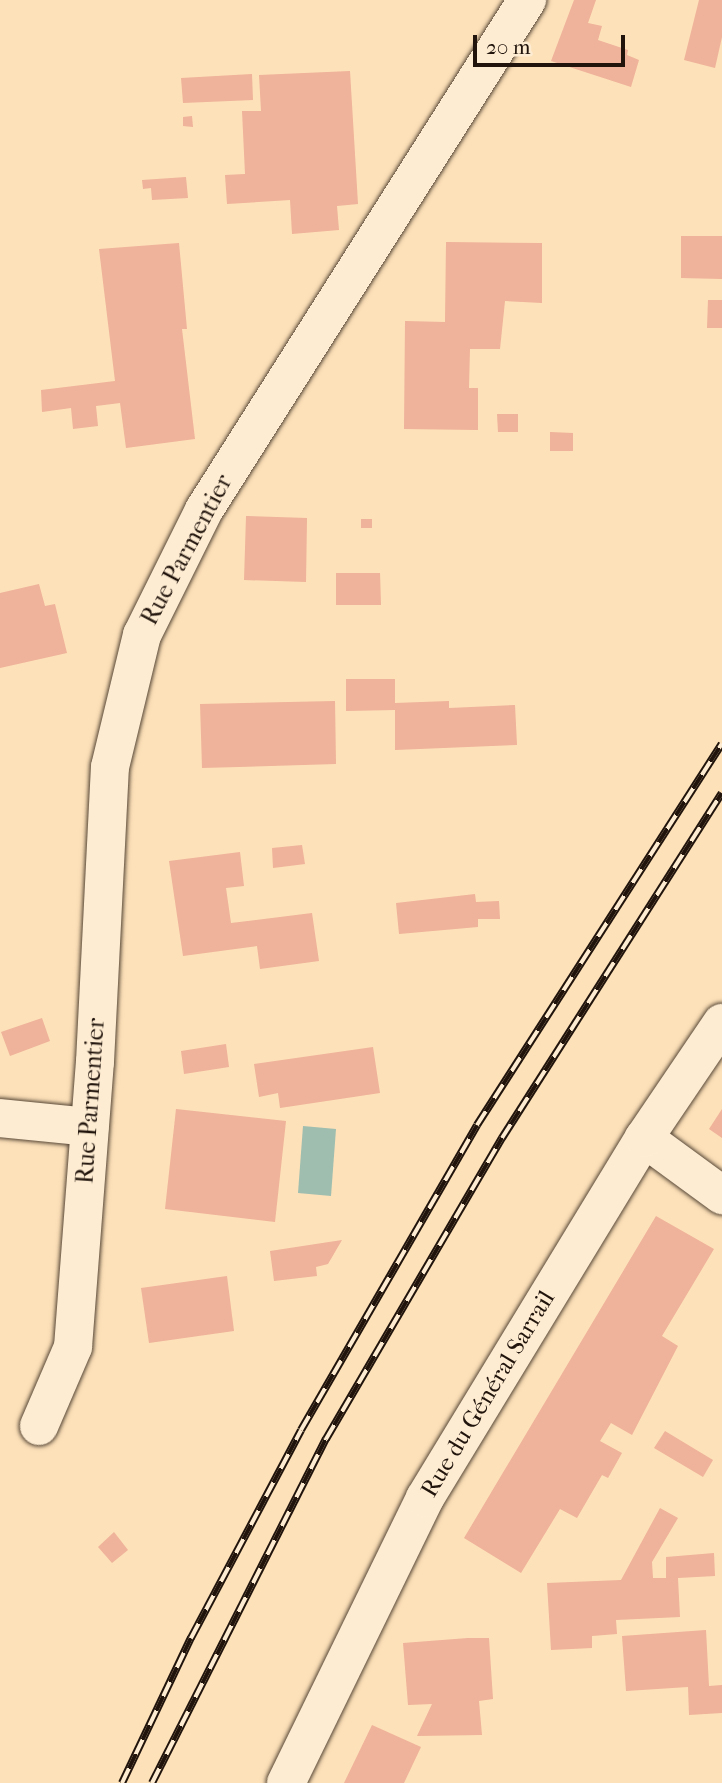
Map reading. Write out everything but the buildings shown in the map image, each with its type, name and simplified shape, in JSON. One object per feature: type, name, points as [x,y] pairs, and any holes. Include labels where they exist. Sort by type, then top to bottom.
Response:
[{"type":"street","name":"Rue Parmentier","points":[[39,1426],[73,1347],[90,1127],[110,767],[142,635],[204,510],[527,0]]},
{"type":"street","name":"Rue du Général Sarrail","points":[[286,1783],[425,1497],[644,1138],[722,1023]]},
{"type":"street","points":[[0,1118],[90,1127]]},
{"type":"street","points":[[644,1138],[722,1195]]},
{"type":"shaded area","points":[[303,1126],[336,1129],[331,1196],[298,1193]]},
{"type":"railway","points":[[122,1783],[191,1638],[301,1430],[477,1125],[722,744]]},
{"type":"railway","points":[[152,1783],[326,1439],[502,1138],[722,793]]}]
